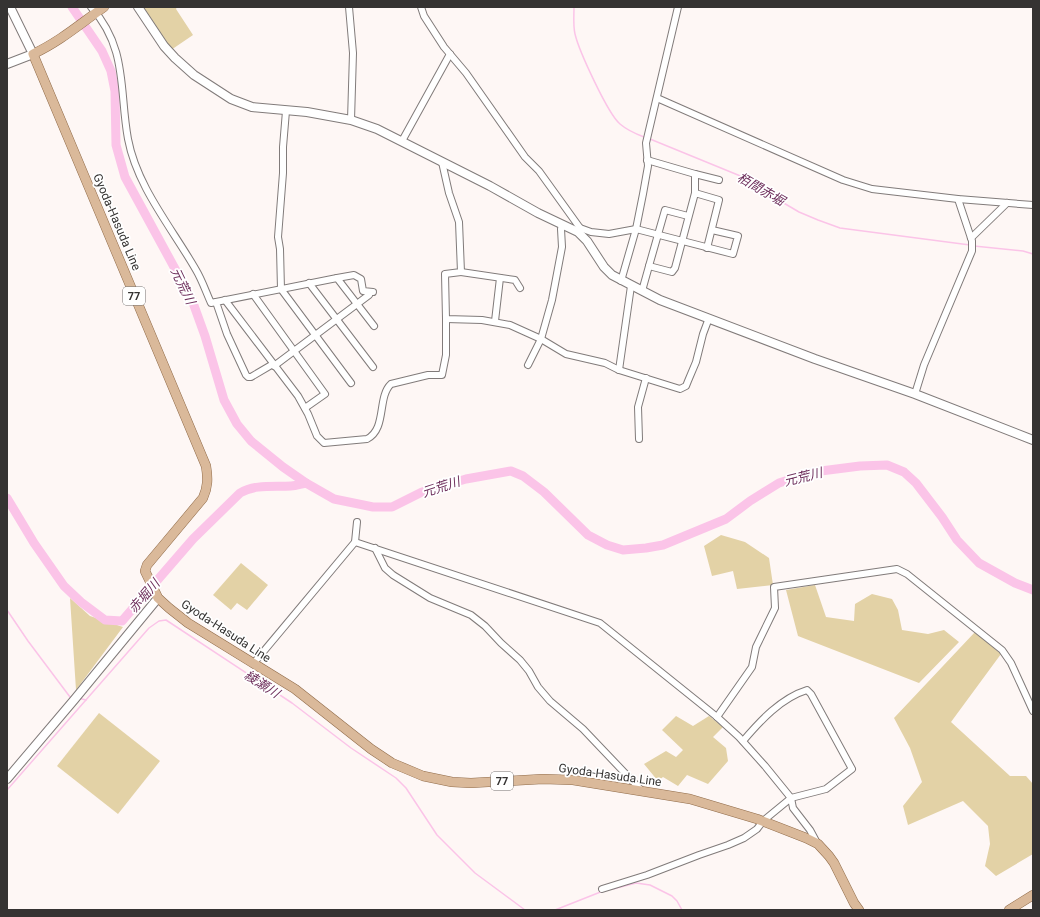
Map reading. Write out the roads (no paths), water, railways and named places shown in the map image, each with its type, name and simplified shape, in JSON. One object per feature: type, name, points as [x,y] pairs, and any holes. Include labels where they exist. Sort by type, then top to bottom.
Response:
[{"type":"main road","points":[[33,54],[48,48],[75,29],[96,10]]},
{"type":"main road","name":"Gyoda-Hasuda Line","points":[[33,54],[206,466],[208,480],[207,489],[203,498],[149,561],[145,571],[157,596],[188,623],[295,689],[392,763],[424,776],[452,782],[471,783],[543,779],[573,780],[690,799],[763,821],[818,844],[834,864],[859,910]]},
{"type":"main road","points":[[1009,910],[1033,895]]},
{"type":"street","points":[[7,64],[33,54],[10,7]]},
{"type":"street","points":[[138,7],[164,46],[175,58],[194,75],[215,90],[240,103],[252,107],[308,112],[351,120],[377,129],[490,186],[538,213],[579,230],[609,234],[636,229],[658,236],[682,240],[733,254],[738,236],[712,230]]},
{"type":"street","points":[[349,7],[353,53],[351,120]]},
{"type":"street","points":[[421,7],[424,16],[444,47],[466,73],[525,157],[539,171],[608,272],[631,286],[709,318],[815,359],[916,394],[1033,440]]},
{"type":"street","points":[[621,281],[636,229],[648,166],[646,143],[678,7]]},
{"type":"street","points":[[96,10],[112,40],[119,64],[128,139],[132,156],[159,211],[197,271],[211,303],[309,283],[354,275],[361,279],[363,291],[371,294],[293,351],[251,377],[246,375],[227,334],[216,302]]},
{"type":"street","points":[[402,141],[450,54]]},
{"type":"street","points":[[657,98],[843,180],[872,190],[1033,205]]},
{"type":"street","points":[[286,111],[278,237],[280,249],[281,289],[351,383]]},
{"type":"street","points":[[647,160],[719,180]]},
{"type":"street","points":[[442,162],[449,193],[459,222],[461,272]]},
{"type":"street","points":[[649,266],[672,272],[675,268],[695,193],[695,174]]},
{"type":"street","points":[[695,193],[719,200],[707,248]]},
{"type":"street","points":[[916,394],[924,365],[962,278],[972,251],[972,239],[958,199]]},
{"type":"street","points":[[972,239],[1007,203]]},
{"type":"street","points":[[642,291],[665,210],[688,216]]},
{"type":"street","points":[[528,365],[541,339],[552,300],[562,247],[562,224]]},
{"type":"street","points":[[225,300],[298,396],[317,436],[324,443],[370,438],[376,430],[385,394],[391,384],[428,375],[442,375],[446,355],[444,274],[461,272],[515,280],[520,288]]},
{"type":"street","points":[[337,278],[374,326]]},
{"type":"street","points":[[495,321],[500,278]]},
{"type":"street","points":[[309,283],[373,367]]},
{"type":"street","points":[[619,370],[631,286]]},
{"type":"street","points":[[253,294],[325,394],[305,408]]},
{"type":"street","points":[[446,319],[495,321],[523,330],[566,354],[605,363],[619,370],[680,389],[686,386],[696,362],[703,334],[709,318]]},
{"type":"street","points":[[640,439],[638,407],[646,378]]},
{"type":"street","points":[[253,664],[355,542],[357,522]]},
{"type":"street","points":[[355,542],[600,623],[619,640],[717,717],[743,742],[791,798],[793,808],[810,830],[818,844]]},
{"type":"street","points":[[375,548],[385,568],[393,575],[430,598],[471,615],[484,626],[520,660],[529,671],[538,687],[550,701],[583,729],[642,791]]},
{"type":"street","points":[[717,717],[752,667],[756,647],[775,608],[774,587],[897,569],[902,570],[1002,650],[1010,663],[1033,712]]},
{"type":"street","points":[[7,779],[74,700],[157,596]]},
{"type":"street","points":[[602,889],[647,875],[744,838],[757,829],[763,821],[791,798],[826,789],[852,769],[812,694],[807,690],[794,694],[759,722],[743,742]]},
{"type":"waterway","name":"元荒川","points":[[72,7],[102,51],[111,71],[115,91],[116,145],[125,177],[192,300],[205,336],[224,400],[237,424],[251,441],[283,467],[306,483],[334,499],[373,507],[392,507],[422,492],[466,479],[511,471],[523,476],[544,492],[588,535],[607,545],[623,550],[663,545],[726,519],[750,501],[779,483],[813,472],[860,466],[887,465],[904,472],[916,483],[942,517],[957,540],[979,563],[1015,583],[1033,590]]},
{"type":"waterway","name":"栢間赤堀","points":[[574,7],[575,34],[588,67],[608,108],[620,124],[632,132],[644,137]]},
{"type":"waterway","name":"栢間赤堀","points":[[650,139],[738,175],[754,183],[799,212],[840,228],[970,245]]},
{"type":"waterway","name":"栢間赤堀","points":[[974,246],[1023,251],[1033,254]]},
{"type":"waterway","name":"赤堀川","points":[[7,498],[34,543],[64,586],[81,602],[105,620],[122,621],[193,539],[240,493],[258,487],[293,486],[306,483]]},
{"type":"waterway","points":[[7,610],[70,697],[73,697]]},
{"type":"waterway","name":"綾瀬川","points":[[7,790],[149,628],[159,621],[166,620],[292,703],[351,748],[396,778],[406,788],[437,835],[475,873],[525,910]]},
{"type":"waterway","name":"綾瀬川","points":[[78,698],[86,700]]},
{"type":"waterway","points":[[613,889],[636,883],[650,885],[672,896],[682,910]]},
{"type":"waterway","points":[[555,910],[603,891]]}]
